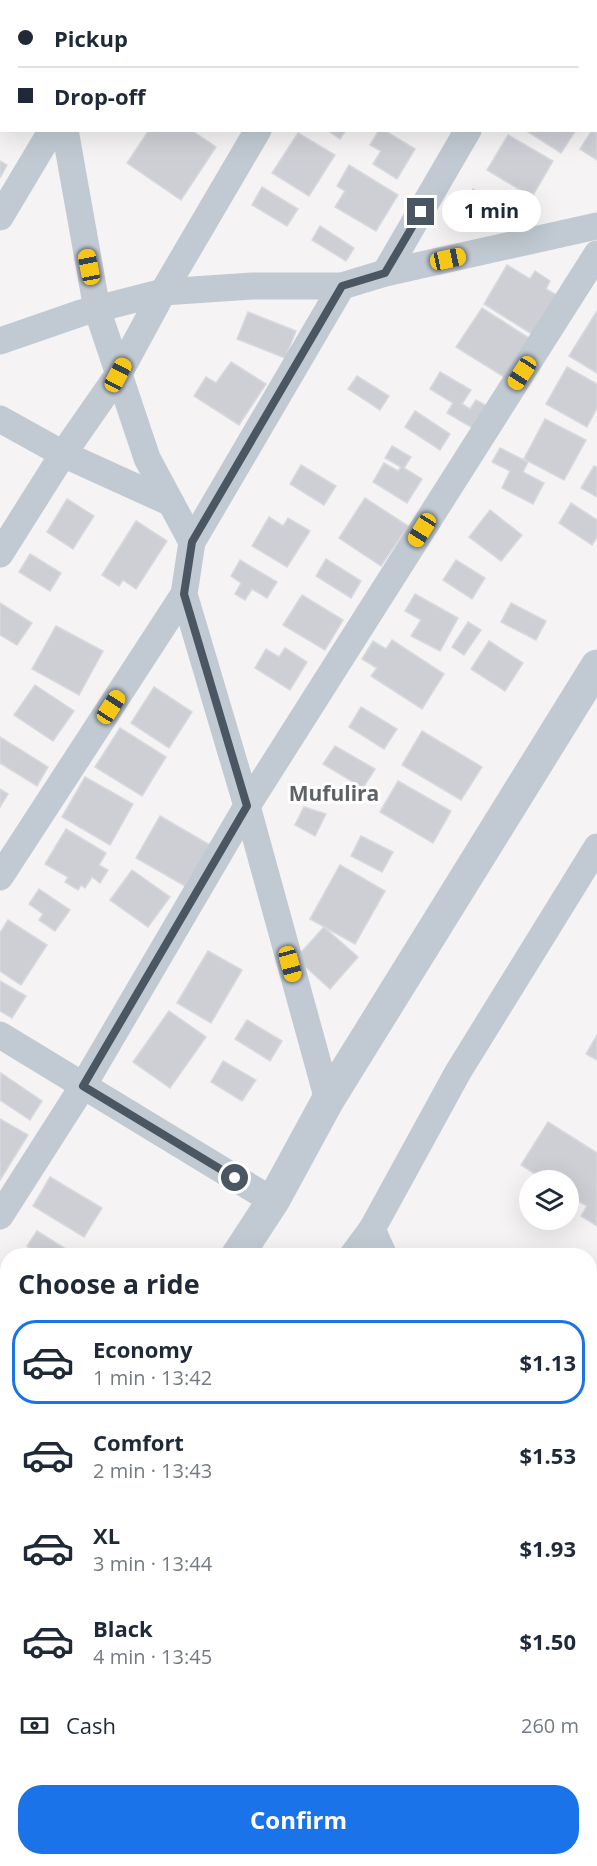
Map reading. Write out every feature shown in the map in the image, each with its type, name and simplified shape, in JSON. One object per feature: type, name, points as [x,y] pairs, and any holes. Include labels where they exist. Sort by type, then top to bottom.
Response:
[{"type":"street","points":[[0,217],[51,132]]},
{"type":"street","points":[[65,132],[97,309],[147,458],[192,542]]},
{"type":"street","points":[[0,554],[63,454],[118,375],[163,292],[257,132]]},
{"type":"street","points":[[385,273],[467,132]]},
{"type":"street","points":[[0,341],[97,309],[163,292],[252,286],[342,286],[385,273],[597,226]]},
{"type":"street","points":[[0,1216],[83,1086],[247,806],[597,254]]},
{"type":"street","points":[[0,877],[184,594],[192,542],[342,286]]},
{"type":"street","points":[[0,419],[63,454],[171,503]]},
{"type":"street","points":[[184,594],[247,806],[328,1100]]},
{"type":"street","points":[[242,1248],[273,1202],[328,1100],[597,666]]},
{"type":"street","points":[[358,1248],[372,1229],[458,1072],[597,847]]},
{"type":"street","points":[[0,1035],[273,1202]]},
{"type":"street","points":[[372,1229],[380,1248]]},
{"type":"building","points":[[148,132],[194,132],[216,147],[181,200],[127,163]]},
{"type":"building","points":[[330,132],[345,132],[340,139]]},
{"type":"building","points":[[378,132],[387,132],[415,149],[397,179],[373,164],[381,151],[370,145]]},
{"type":"building","points":[[528,132],[575,132],[561,153]]},
{"type":"building","points":[[591,132],[597,133],[597,160],[580,149]]},
{"type":"building","points":[[298,133],[335,155],[309,196],[272,173]]},
{"type":"building","points":[[508,135],[553,161],[532,197],[487,170]]},
{"type":"building","points":[[0,161],[7,165],[0,178]]},
{"type":"building","points":[[349,165],[398,195],[376,231],[335,207],[345,191],[337,186]]},
{"type":"building","points":[[262,187],[298,209],[287,226],[252,205]]},
{"type":"building","points":[[473,189],[508,209],[498,226],[463,206]]},
{"type":"building","points":[[320,226],[354,248],[346,261],[312,240]]},
{"type":"building","points":[[507,265],[530,279],[535,271],[550,281],[546,289],[560,297],[535,336],[484,304]]},
{"type":"building","points":[[482,308],[529,338],[504,377],[456,347]]},
{"type":"building","points":[[597,311],[597,373],[569,356]]},
{"type":"building","points":[[248,312],[296,331],[285,358],[237,339]]},
{"type":"building","points":[[231,362],[266,384],[239,425],[194,396],[206,377],[216,383]]},
{"type":"building","points":[[567,367],[597,384],[597,408],[587,427],[546,404]]},
{"type":"building","points":[[440,372],[471,390],[462,404],[470,409],[476,400],[489,407],[476,430],[447,413],[453,403],[430,389]]},
{"type":"building","points":[[357,376],[389,396],[380,410],[348,389]]},
{"type":"building","points":[[415,411],[450,434],[440,450],[405,427]]},
{"type":"building","points":[[545,419],[586,440],[564,480],[524,459]]},
{"type":"building","points":[[392,446],[411,457],[404,468],[422,479],[407,503],[373,482],[384,463],[398,471],[401,467],[385,458]]},
{"type":"building","points":[[500,448],[528,462],[523,472],[544,483],[533,504],[502,488],[510,471],[492,462]]},
{"type":"building","points":[[301,465],[336,486],[324,505],[290,484]]},
{"type":"building","points":[[594,466],[597,467],[597,497],[581,488]]},
{"type":"building","points":[[365,498],[408,526],[381,566],[339,538]]},
{"type":"building","points":[[67,499],[94,516],[73,549],[47,532]]},
{"type":"building","points":[[571,503],[597,520],[597,537],[592,545],[559,523]]},
{"type":"building","points":[[490,510],[522,535],[501,561],[469,537]]},
{"type":"building","points":[[269,517],[283,526],[288,518],[310,531],[287,567],[252,546]]},
{"type":"building","points":[[136,521],[167,541],[136,589],[123,580],[119,586],[102,575]]},
{"type":"building","points":[[30,554],[61,573],[50,591],[19,572]]},
{"type":"building","points":[[326,559],[361,581],[351,598],[316,576]]},
{"type":"building","points":[[240,560],[277,582],[267,598],[252,589],[245,600],[235,594],[241,583],[231,576]]},
{"type":"building","points":[[456,560],[485,578],[472,599],[443,580]]},
{"type":"building","points":[[415,594],[458,618],[440,651],[411,636],[421,620],[405,611]]},
{"type":"building","points":[[302,595],[343,620],[325,650],[283,625]]},
{"type":"building","points":[[0,603],[32,623],[17,645],[0,635]]},
{"type":"building","points":[[511,603],[546,621],[536,640],[501,622]]},
{"type":"building","points":[[468,622],[481,630],[464,655],[452,647]]},
{"type":"building","points":[[56,626],[103,651],[79,695],[32,669]]},
{"type":"building","points":[[392,640],[444,674],[422,709],[371,676],[377,668],[362,659],[373,641],[386,649]]},
{"type":"building","points":[[489,641],[523,663],[505,691],[471,669]]},
{"type":"building","points":[[285,648],[307,662],[290,690],[255,668],[266,649],[279,657]]},
{"type":"building","points":[[35,685],[74,711],[53,741],[14,715]]},
{"type":"building","points":[[154,687],[192,712],[169,748],[131,723]]},
{"type":"building","points":[[361,707],[397,729],[384,749],[349,727]]},
{"type":"building","points":[[120,728],[166,757],[142,796],[95,767]]},
{"type":"building","points":[[422,731],[482,767],[461,800],[402,765]]},
{"type":"building","points":[[0,737],[48,767],[37,786],[0,763]]},
{"type":"building","points":[[335,746],[375,769],[363,788],[323,764]]},
{"type":"building","points":[[85,777],[133,804],[110,845],[62,817]]},
{"type":"building","points":[[398,781],[451,811],[433,843],[380,812]]},
{"type":"building","points":[[0,789],[8,794],[0,807]]},
{"type":"building","points":[[304,807],[326,814],[315,836],[295,825]]},
{"type":"building","points":[[160,816],[210,845],[185,886],[136,858]]},
{"type":"building","points":[[66,829],[106,853],[99,865],[108,870],[100,883],[92,877],[85,888],[81,885],[78,890],[65,882],[68,877],[45,864]]},
{"type":"building","points":[[361,836],[393,852],[382,872],[351,856]]},
{"type":"building","points":[[340,865],[385,891],[355,944],[310,919]]},
{"type":"building","points":[[132,870],[170,897],[148,927],[110,900]]},
{"type":"building","points":[[39,889],[70,910],[55,931],[39,920],[43,914],[29,904]]},
{"type":"building","points":[[8,920],[47,945],[21,985],[0,971],[0,933]]},
{"type":"building","points":[[324,927],[358,957],[330,989],[296,958]]},
{"type":"building","points":[[208,951],[242,970],[211,1023],[177,1003]]},
{"type":"building","points":[[0,981],[26,996],[12,1018],[0,1011]]},
{"type":"building","points":[[169,1011],[206,1037],[170,1088],[133,1062]]},
{"type":"building","points":[[247,1020],[282,1041],[270,1061],[235,1039]]},
{"type":"building","points":[[597,1035],[597,1060],[586,1054]]},
{"type":"building","points":[[223,1061],[256,1080],[242,1101],[211,1082]]},
{"type":"building","points":[[1,1073],[42,1101],[30,1120],[0,1100]]},
{"type":"building","points":[[0,1119],[28,1135],[0,1180]]},
{"type":"building","points":[[548,1122],[597,1153],[597,1226],[581,1216],[587,1206],[579,1201],[579,1170],[529,1170],[521,1165]]},
{"type":"building","points":[[50,1177],[102,1208],[84,1237],[33,1206]]},
{"type":"building","points":[[37,1231],[64,1248],[30,1248],[27,1246]]},
{"type":"district","name":"Mufulira","points":[[334,794]]},
{"type":"route","points":[[235,1178],[83,1086],[247,806],[184,594],[192,542],[342,286],[385,273],[421,212]]}]
